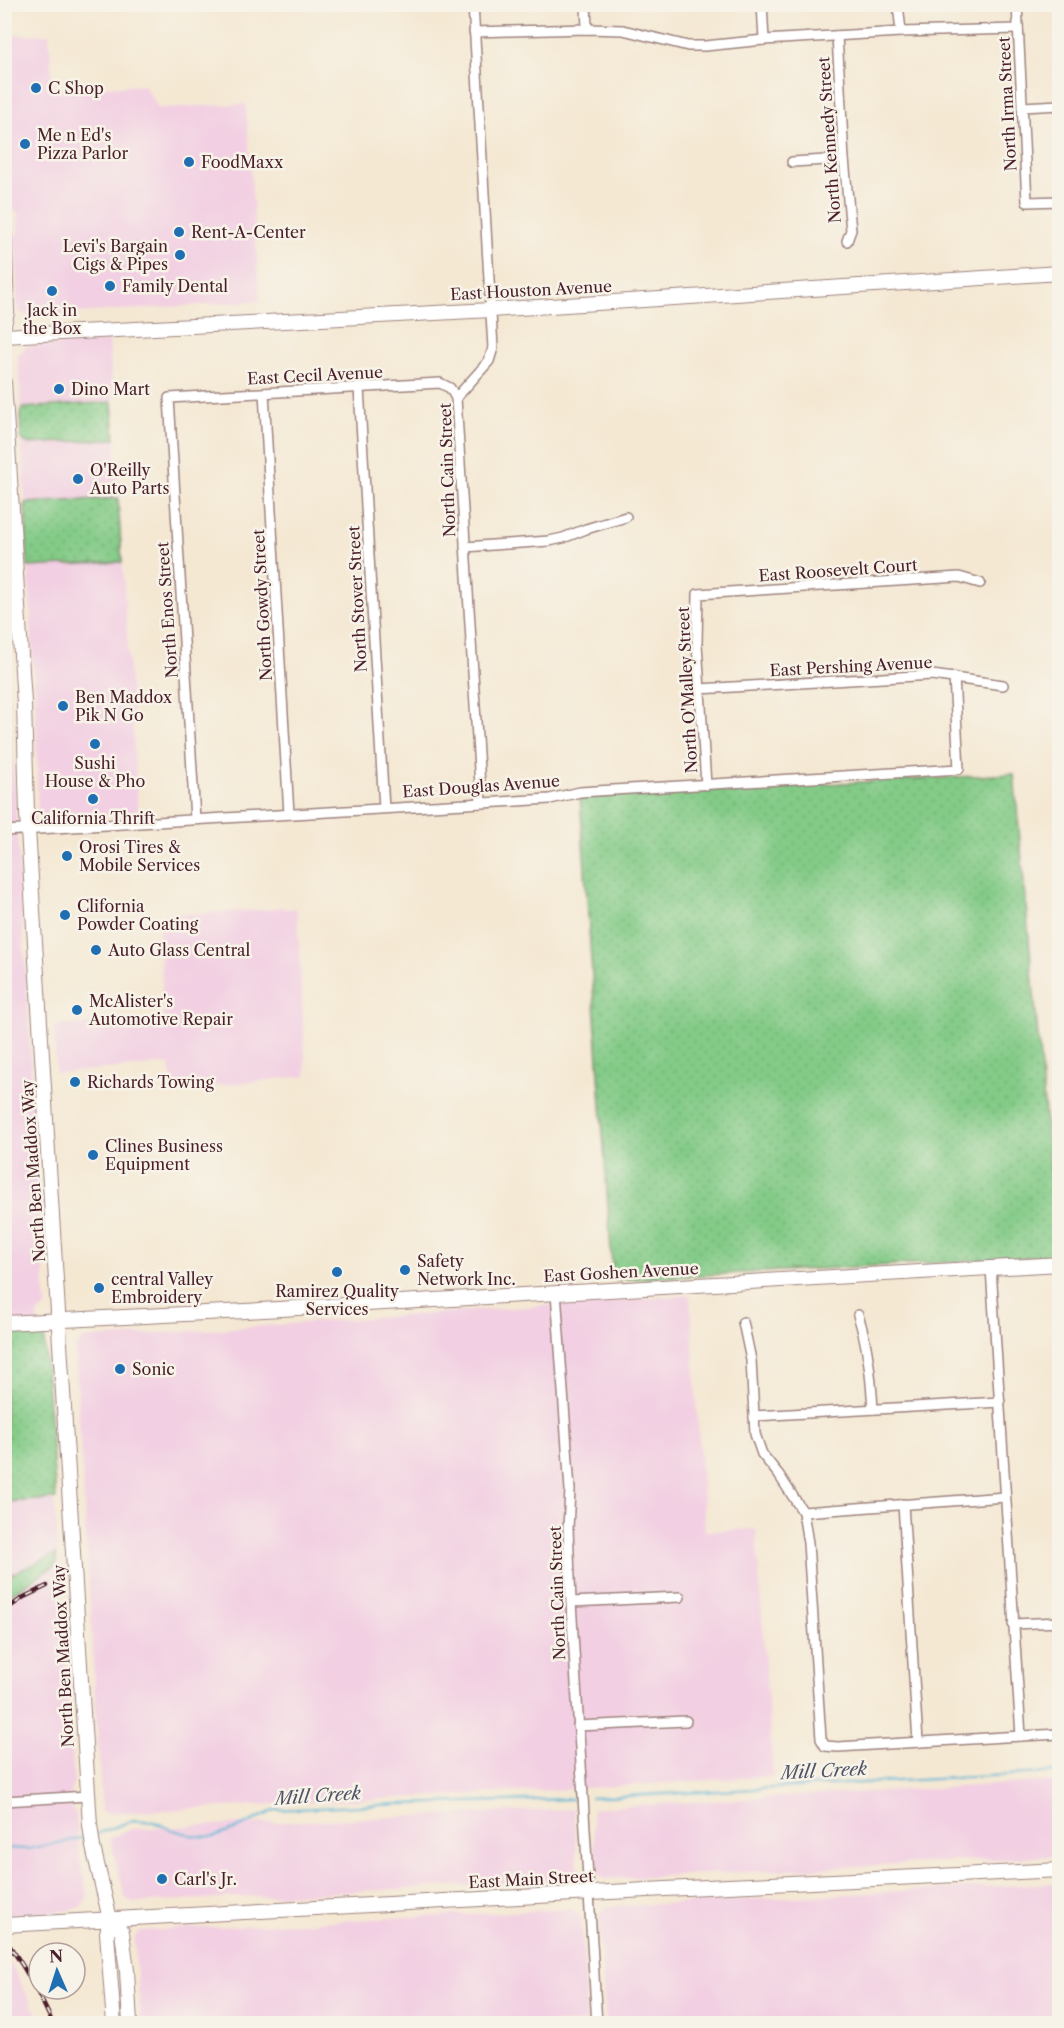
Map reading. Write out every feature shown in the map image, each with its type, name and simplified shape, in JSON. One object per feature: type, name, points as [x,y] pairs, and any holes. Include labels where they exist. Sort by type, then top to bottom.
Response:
[{"type":"main road","points":[[4,224],[7,312],[4,324]]},
{"type":"main road","name":"East Houston Avenue","points":[[4,336],[491,309],[1059,273]]},
{"type":"main road","name":"North Ben Maddox Way","points":[[4,382],[24,709],[28,830],[90,1829],[110,1918]]},
{"type":"main road","name":"East Goshen Avenue","points":[[4,1323],[1059,1264]]},
{"type":"main road","name":"East Main Street","points":[[4,1925],[1059,1870]]},
{"type":"main road","points":[[110,1918],[107,1933],[114,2024]]},
{"type":"main road","points":[[110,1918],[122,1932],[130,2024]]},
{"type":"street","name":"North Cain Street","points":[[472,4],[493,348],[492,357],[456,398],[481,802]]},
{"type":"street","points":[[586,4],[587,29]]},
{"type":"street","points":[[762,4],[764,40]]},
{"type":"street","points":[[898,4],[901,32]]},
{"type":"street","name":"North Irma Street","points":[[1017,4],[1027,202],[1059,201]]},
{"type":"street","points":[[474,32],[622,30],[688,46],[705,46],[901,32],[1018,29]]},
{"type":"street","name":"North Kennedy Street","points":[[837,36],[844,159],[851,230],[847,241]]},
{"type":"street","points":[[1022,107],[1059,105]]},
{"type":"street","points":[[792,162],[844,159]]},
{"type":"street","name":"East Cecil Avenue","points":[[169,398],[440,383],[450,388],[456,398]]},
{"type":"street","name":"North Stover Street","points":[[359,388],[384,808]]},
{"type":"street","name":"North Gowdy Street","points":[[264,393],[289,814]]},
{"type":"street","name":"North Enos Street","points":[[169,398],[195,819]]},
{"type":"street","points":[[465,547],[549,541],[626,517]]},
{"type":"street","name":"East Roosevelt Court","points":[[698,594],[959,577],[980,583]]},
{"type":"street","name":"North O'Malley Street","points":[[698,594],[697,644],[706,784]]},
{"type":"street","name":"East Pershing Avenue","points":[[699,689],[932,675],[1003,685]]},
{"type":"street","name":"East Douglas Avenue","points":[[4,831],[550,799],[580,792],[959,769],[954,677]]},
{"type":"street","points":[[991,1268],[1021,1736]]},
{"type":"street","name":"North Cain Street","points":[[556,1292],[570,1490],[568,1528],[571,1602],[597,2024]]},
{"type":"street","points":[[858,1315],[866,1340],[871,1370],[873,1410]]},
{"type":"street","points":[[743,1322],[751,1359],[754,1434],[762,1454],[803,1512],[808,1542],[821,1739],[825,1746],[1059,1734]]},
{"type":"street","points":[[754,1416],[1000,1402]]},
{"type":"street","points":[[803,1512],[1005,1497]]},
{"type":"street","points":[[903,1504],[918,1742]]},
{"type":"street","points":[[571,1602],[680,1597]]},
{"type":"street","points":[[1013,1623],[1059,1622]]},
{"type":"street","points":[[579,1726],[686,1721]]},
{"type":"street","points":[[4,1801],[88,1796]]},
{"type":"shaded area","points":[[49,34],[53,90],[144,85],[158,108],[246,104],[260,301],[32,316],[21,313],[17,303],[15,238],[18,232],[18,213],[12,209],[5,133],[5,36]]},
{"type":"shaded area","points":[[109,341],[138,813],[43,820],[38,816],[36,719],[18,354],[28,346]]},
{"type":"shaded area","points":[[4,615],[46,1307],[38,1313],[38,1336],[43,1343],[74,1783],[71,1788],[70,1807],[76,1813],[79,1856],[88,1896],[81,1907],[60,1912],[5,1914]]},
{"type":"shaded area","points":[[282,906],[285,909],[297,908],[306,1076],[172,1090],[170,1064],[56,1073],[54,1026],[164,1020],[158,916],[276,909]]},
{"type":"shaded area","points":[[690,1295],[705,1531],[756,1529],[773,1776],[571,1789],[102,1812],[75,1349],[83,1339]]},
{"type":"shaded area","points":[[1059,1781],[1059,1856],[604,1879],[596,1872],[592,1808]]},
{"type":"shaded area","points":[[574,1809],[578,1873],[571,1880],[132,1903],[125,1897],[110,1838],[131,1829]]},
{"type":"shaded area","points":[[1059,1883],[1059,2023],[606,2023],[599,1916],[606,1907]]},
{"type":"shaded area","points":[[572,1909],[581,1916],[587,2023],[141,2023],[134,1940],[140,1931]]},
{"type":"shaded area","points":[[5,1955],[27,1995],[27,2001],[30,2001],[41,2023],[5,2023]]},
{"type":"green space","points":[[112,402],[115,439],[29,444],[21,439],[20,414],[23,408]]},
{"type":"green space","points":[[118,498],[122,562],[28,567],[25,503]]},
{"type":"green space","points":[[1014,774],[1058,1256],[613,1280],[580,797]]},
{"type":"green space","points":[[33,1331],[44,1339],[56,1499],[5,1502],[5,1333]]},
{"type":"green space","points":[[56,1554],[57,1564],[5,1598],[5,1577]]},
{"type":"waterway","name":"Mill Creek","points":[[591,1798],[1060,1772]]},
{"type":"waterway","name":"Mill Creek","points":[[96,1834],[134,1820],[154,1822],[195,1836],[214,1837],[275,1810],[573,1799]]},
{"type":"waterway","name":"Mill Creek","points":[[4,1848],[28,1849],[87,1837]]},
{"type":"railway","points":[[4,1611],[24,1597],[47,1586]]},
{"type":"railway","points":[[4,1938],[31,1980],[53,2024]]},
{"type":"place","name":"C Shop","points":[[36,88]]},
{"type":"place","name":"Me n Ed's Pizza Parlor","points":[[25,144]]},
{"type":"place","name":"FoodMaxx","points":[[189,162]]},
{"type":"place","name":"Rent-A-Center","points":[[179,232]]},
{"type":"place","name":"Levi's Bargain Cigs & Pipes","points":[[180,255]]},
{"type":"place","name":"Family Dental","points":[[110,286]]},
{"type":"place","name":"Jack in the Box","points":[[52,291]]},
{"type":"place","name":"Dino Mart","points":[[59,389]]},
{"type":"place","name":"O'Reilly Auto Parts","points":[[78,479]]},
{"type":"place","name":"Ben Maddox Pik N Go","points":[[63,706]]},
{"type":"place","name":"Sushi House & Pho","points":[[95,744]]},
{"type":"place","name":"California Thrift","points":[[93,799]]},
{"type":"place","name":"Orosi Tires & Mobile Services","points":[[67,856]]},
{"type":"place","name":"Clifornia Powder Coating","points":[[65,915]]},
{"type":"place","name":"Auto Glass Central","points":[[96,950]]},
{"type":"place","name":"McAlister's Automotive Repair","points":[[77,1010]]},
{"type":"place","name":"Richards Towing","points":[[75,1082]]},
{"type":"place","name":"Clines Business Equipment","points":[[93,1155]]},
{"type":"place","name":"Safety Network Inc.","points":[[405,1270]]},
{"type":"place","name":"Ramirez Quality Services","points":[[337,1272]]},
{"type":"place","name":"central Valley Embroidery","points":[[99,1288]]},
{"type":"place","name":"Sonic","points":[[120,1369]]},
{"type":"place","name":"Carl's Jr.","points":[[162,1879]]}]
